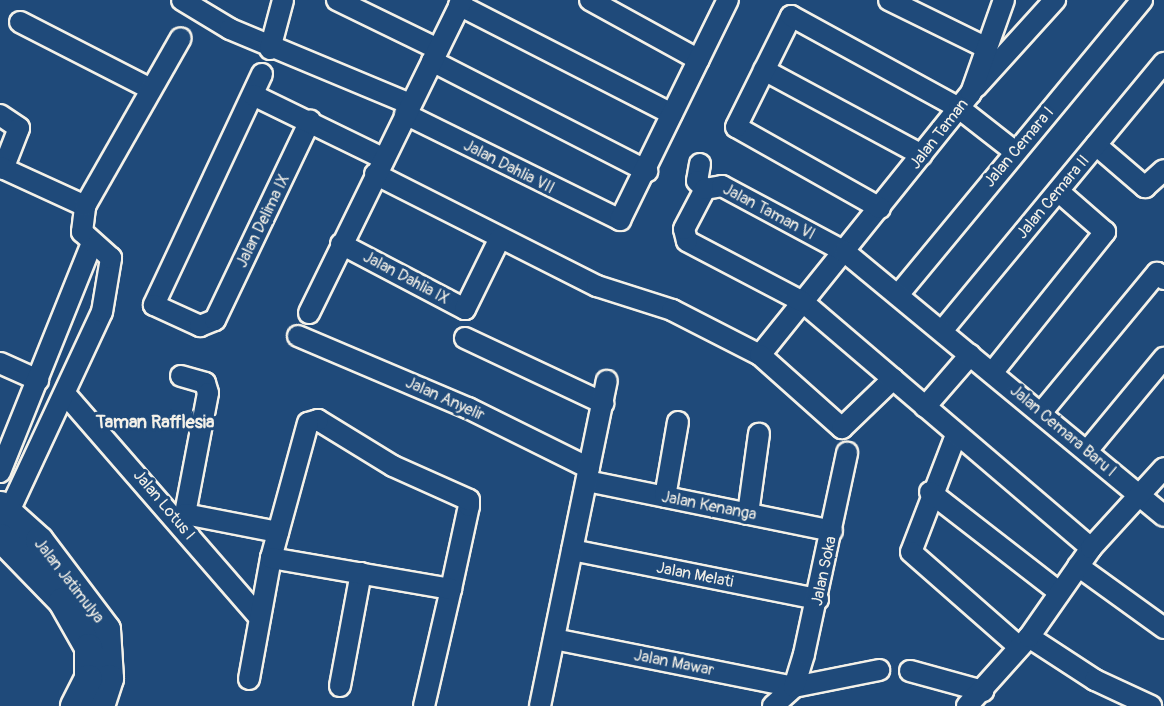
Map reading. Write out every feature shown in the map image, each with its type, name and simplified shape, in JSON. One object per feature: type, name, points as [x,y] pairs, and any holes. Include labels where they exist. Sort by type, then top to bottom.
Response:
[{"type":"main road","name":"Jalan Jatimulya","points":[[4,515],[77,586],[106,629],[111,654],[103,705]]},
{"type":"main road","name":"Jalan Jatimulya","points":[[0,537],[62,601],[88,647],[88,678],[74,706]]},
{"type":"street","name":"Jalan Dahlia VII","points":[[182,0],[270,47],[408,109],[613,219],[623,217],[647,171]]},
{"type":"street","points":[[270,47],[283,0]]},
{"type":"street","points":[[337,0],[647,171],[699,60],[723,2]]},
{"type":"street","points":[[590,0],[699,60]]},
{"type":"street","points":[[889,0],[987,48]]},
{"type":"street","name":"Jalan Taman","points":[[760,355],[965,100],[1004,0]]},
{"type":"street","points":[[965,100],[1055,0]]},
{"type":"street","name":"Jalan Cemara I","points":[[898,296],[1014,151],[1142,0]]},
{"type":"street","points":[[309,313],[341,243],[460,3],[672,114]]},
{"type":"street","points":[[880,208],[738,130],[737,122],[791,16],[965,100],[1014,151]]},
{"type":"street","points":[[20,22],[149,88]]},
{"type":"street","points":[[4,515],[67,396],[102,312],[112,274],[106,249],[92,243],[82,232],[85,206],[149,88],[181,38]]},
{"type":"street","name":"Jalan Cemara II","points":[[942,331],[1164,63]]},
{"type":"street","points":[[764,70],[921,155]]},
{"type":"street","points":[[262,74],[253,95],[310,122],[500,238],[597,286],[672,310],[760,355],[842,428],[893,380]]},
{"type":"street","name":"Jalan Delima IX","points":[[253,95],[154,298],[154,305],[200,326],[215,320],[310,122]]},
{"type":"street","points":[[0,115],[19,128],[20,136],[2,168],[85,206]]},
{"type":"street","points":[[1096,145],[1145,187],[1164,170]]},
{"type":"street","points":[[700,164],[696,176],[705,189]]},
{"type":"street","name":"Jalan Taman VI","points":[[803,302],[687,241],[684,234],[705,189],[722,186],[845,252]]},
{"type":"street","points":[[992,372],[1105,232],[1058,191]]},
{"type":"street","name":"Jalan Dahlia IX","points":[[341,243],[465,309],[500,238]]},
{"type":"street","points":[[0,472],[92,243]]},
{"type":"street","name":"Jalan Cemara Baru I","points":[[845,252],[1141,495],[1161,508]]},
{"type":"street","points":[[1041,413],[1160,276]]},
{"type":"street","points":[[803,302],[1091,548]]},
{"type":"street","name":"Jalan Anyelir","points":[[298,336],[588,474]]},
{"type":"street","points":[[465,338],[603,403]]},
{"type":"street","points":[[925,407],[970,355]]},
{"type":"street","points":[[1087,451],[1164,358]]},
{"type":"street","points":[[0,363],[38,380]]},
{"type":"street","points":[[181,376],[205,383],[208,393],[181,517],[278,532]]},
{"type":"street","points":[[540,706],[607,381]]},
{"type":"street","name":"Jalan Lotus I","points":[[67,396],[181,517],[258,616]]},
{"type":"street","points":[[249,679],[258,616],[271,558],[306,427],[318,420],[393,466],[467,498],[451,589],[424,706]]},
{"type":"street","points":[[665,497],[678,422]]},
{"type":"street","points":[[748,514],[759,434]]},
{"type":"street","points":[[956,435],[930,492],[911,547],[913,558],[1024,642],[1110,698],[1151,706]]},
{"type":"street","name":"Jalan Soka","points":[[794,687],[818,599],[847,453]]},
{"type":"street","points":[[967,706],[983,691],[1024,642],[1091,548],[1164,468]]},
{"type":"street","name":"Jalan Kenanga","points":[[588,474],[665,497],[832,531]]},
{"type":"street","points":[[930,492],[1059,592]]},
{"type":"street","name":"Jalan Melati","points":[[572,550],[818,599]]},
{"type":"street","points":[[271,558],[451,589]]},
{"type":"street","points":[[1078,566],[1164,628]]},
{"type":"street","points":[[340,686],[361,573]]},
{"type":"street","name":"Jalan Mawar","points":[[554,639],[794,687]]},
{"type":"street","points":[[773,706],[794,687],[879,670]]},
{"type":"street","points":[[910,670],[983,691]]},
{"type":"district","name":"Taman Rafflesia","points":[[155,423]]}]
